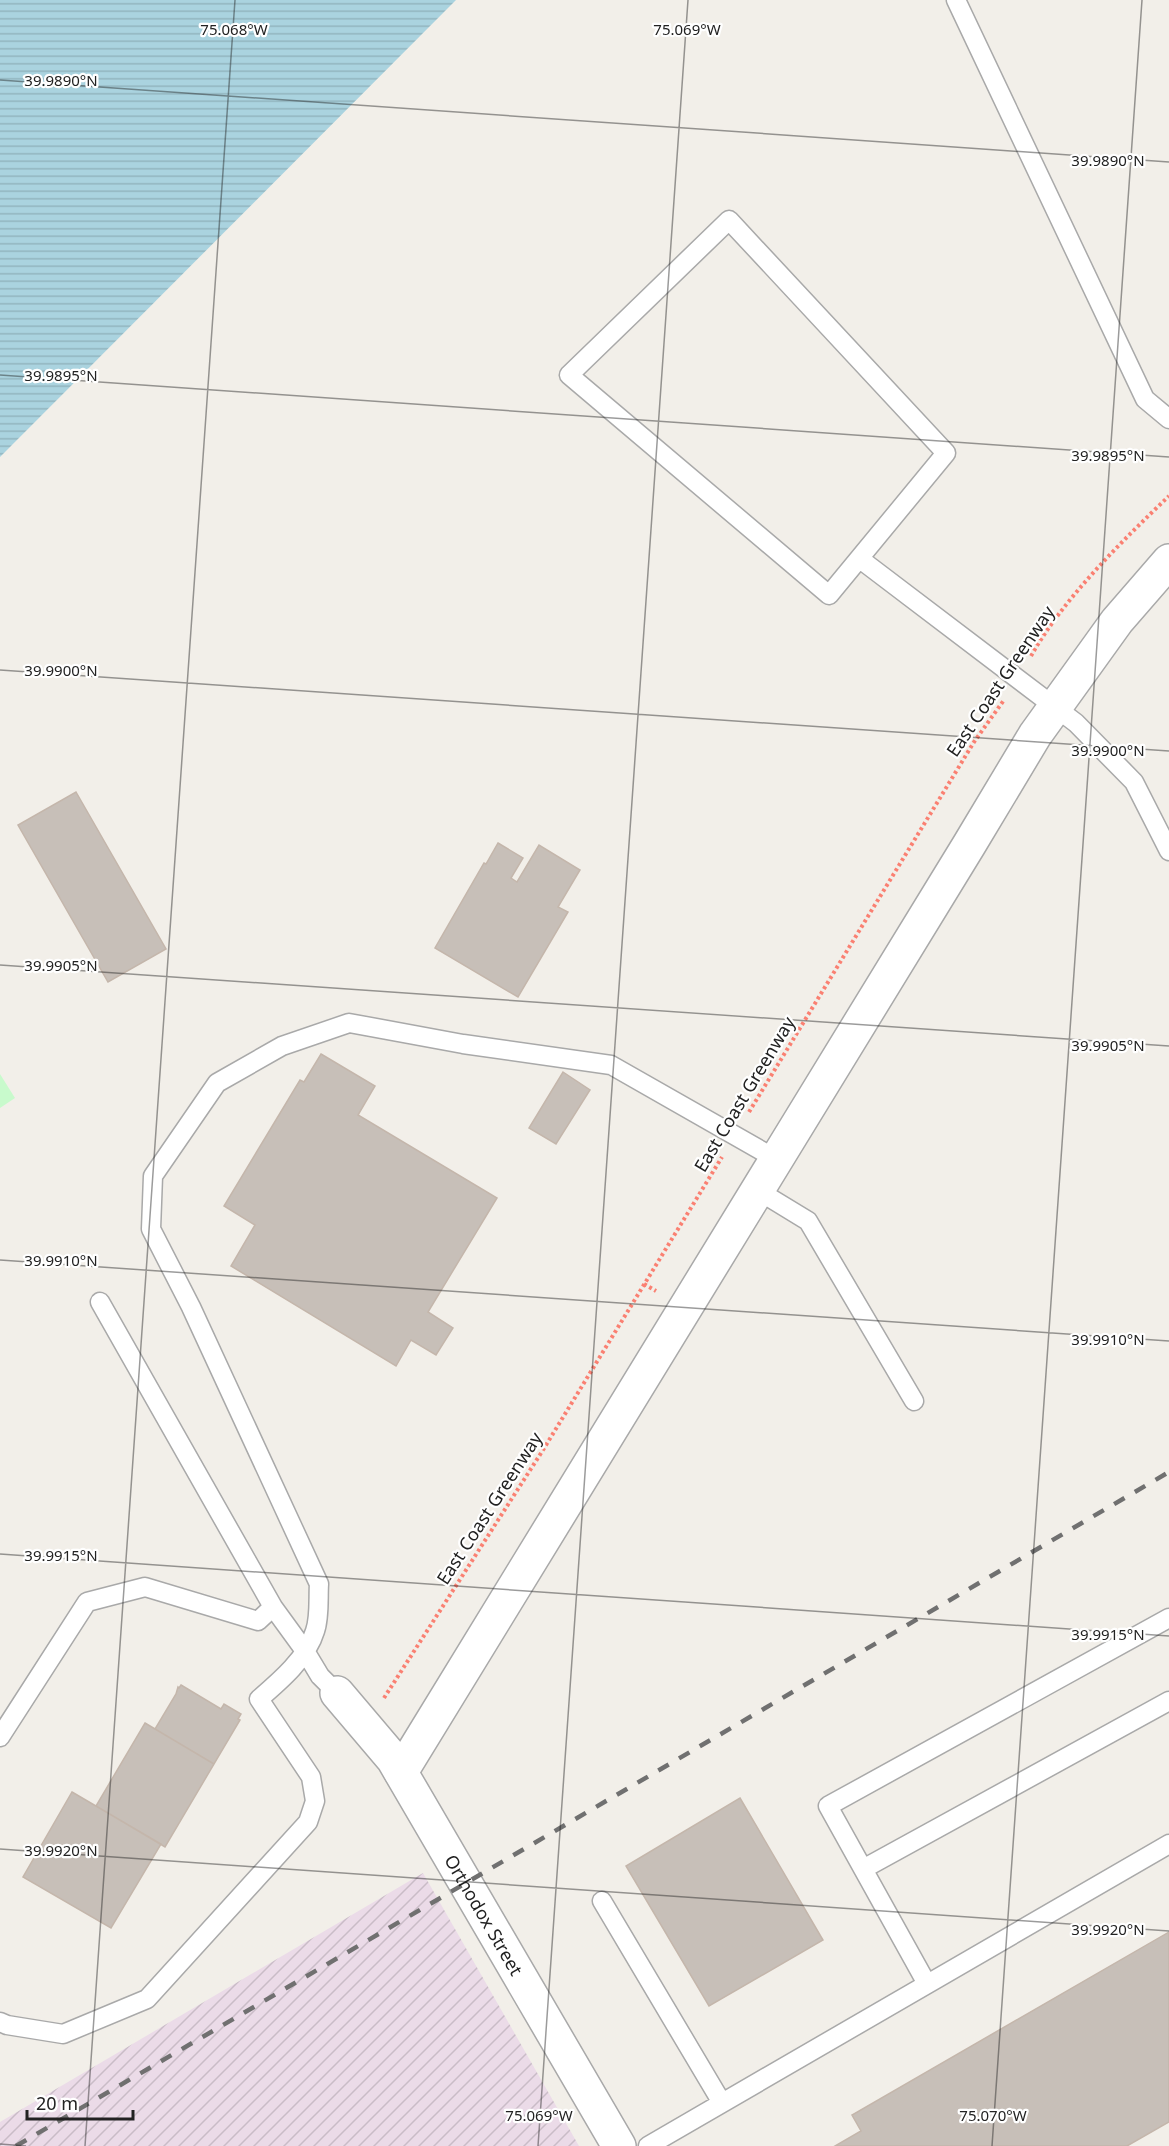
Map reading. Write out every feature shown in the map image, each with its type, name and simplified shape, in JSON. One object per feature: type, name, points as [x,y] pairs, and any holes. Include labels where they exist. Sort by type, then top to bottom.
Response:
[{"type":"street","points":[[401,1772],[1035,735],[1117,621],[1169,561]]},
{"type":"street","name":"Orthodox Street","points":[[337,1693],[393,1759],[619,2146]]},
{"type":"lane","points":[[956,0],[1145,399],[1169,419]]},
{"type":"lane","points":[[729,220],[946,453],[860,559],[829,595],[569,375],[729,220]]},
{"type":"lane","points":[[860,559],[1076,723],[1134,782],[1169,851]]},
{"type":"lane","points":[[0,2022],[63,2034],[147,1999],[308,1822],[315,1801],[311,1777],[259,1699],[281,1681],[305,1651],[316,1630],[319,1584],[191,1306],[151,1229],[153,1176],[217,1083],[282,1046],[349,1023],[463,1044],[611,1065],[776,1159]]},
{"type":"lane","points":[[757,1190],[808,1221],[914,1401]]},
{"type":"lane","points":[[100,1302],[273,1607],[320,1676],[337,1693]]},
{"type":"lane","points":[[0,1737],[87,1602],[145,1587],[258,1621],[273,1607]]},
{"type":"lane","points":[[927,1984],[828,1806],[1169,1618]]},
{"type":"lane","points":[[863,1869],[1169,1701]]},
{"type":"lane","points":[[648,2146],[1169,1844]]},
{"type":"lane","points":[[602,1901],[722,2103]]},
{"type":"path","name":"East Coast Greenway","points":[[366,1726],[543,1450],[974,742],[1018,680],[1041,639],[1125,538],[1169,496]]},
{"type":"path","points":[[644,1284],[657,1291]]},
{"type":"shaded area","points":[[423,1873],[579,2146],[0,2146],[0,2122]]},
{"type":"green space","points":[[0,1074],[15,1098],[0,1108]]},
{"type":"water","points":[[0,0],[456,0],[0,457]]},
{"type":"building","points":[[76,792],[166,949],[108,982],[18,825]]},
{"type":"building","points":[[498,843],[523,858],[511,878],[517,882],[539,845],[580,870],[558,907],[568,912],[518,997],[435,948]]},
{"type":"building","points":[[321,1054],[375,1086],[358,1115],[497,1198],[428,1312],[453,1328],[436,1355],[411,1340],[396,1366],[231,1266],[255,1225],[224,1206],[300,1080],[304,1082]]},
{"type":"building","points":[[563,1072],[590,1090],[556,1144],[529,1128]]},
{"type":"building","points":[[181,1685],[221,1709],[224,1704],[241,1714],[238,1719],[240,1720],[214,1764],[155,1729]]},
{"type":"building","points":[[145,1723],[214,1764],[165,1847],[96,1806]]},
{"type":"building","points":[[72,1792],[161,1844],[111,1928],[23,1877]]},
{"type":"building","points":[[740,1798],[823,1940],[709,2006],[626,1866]]},
{"type":"building","points":[[1169,1932],[1169,2122],[1127,2146],[835,2146],[861,2131],[852,2115]]},
{"type":"railway","points":[[16,2146],[1169,1472]]}]
